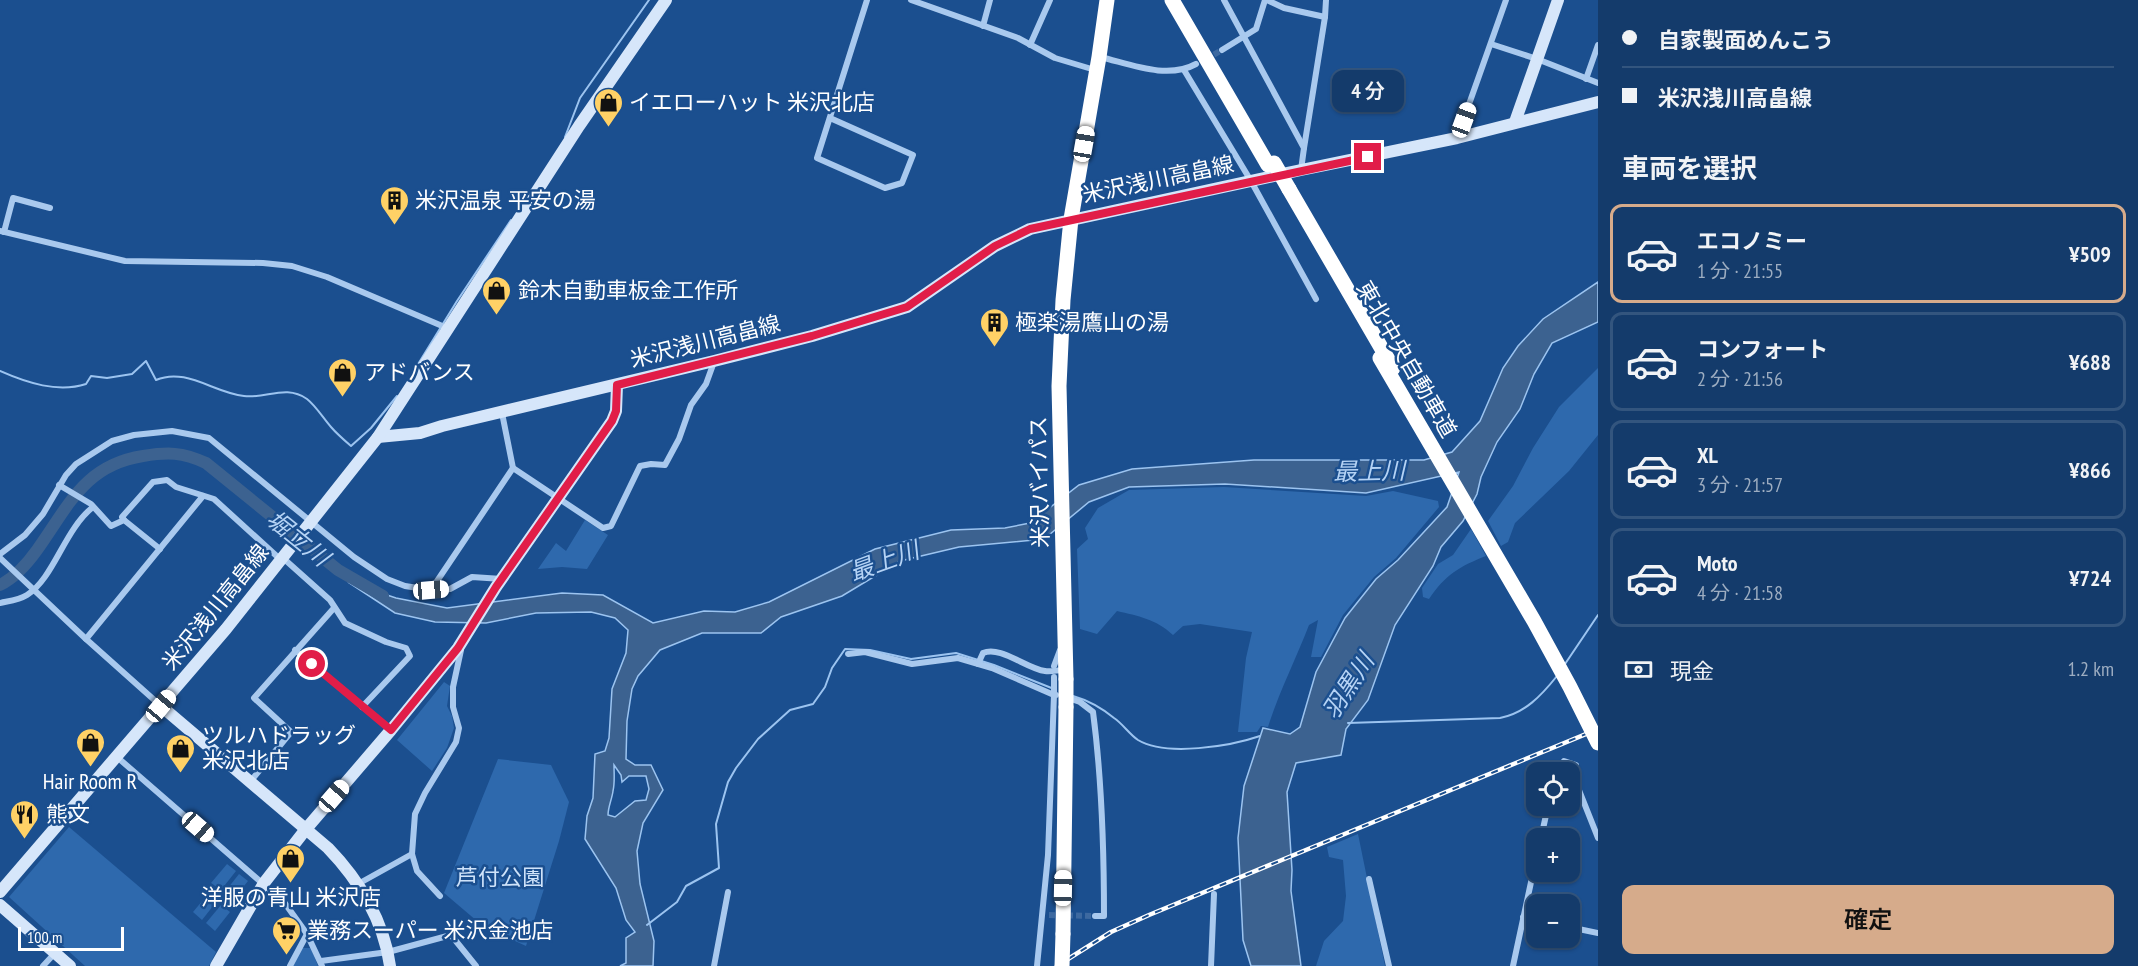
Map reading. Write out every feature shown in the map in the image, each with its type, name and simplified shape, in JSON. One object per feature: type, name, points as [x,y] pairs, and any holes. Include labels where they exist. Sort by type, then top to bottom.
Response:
[{"type":"highway","name":"米沢バイパス","points":[[1062,966],[1066,701],[1059,675],[1065,646],[1059,386],[1065,274],[1071,219],[1107,0]]},
{"type":"highway","name":"東北中央自動車道","points":[[1172,0],[1271,164]]},
{"type":"highway","name":"東北中央自動車道","points":[[1180,0],[1271,164],[1534,621],[1598,743]]},
{"type":"highway","name":"東北中央自動車道","points":[[1383,357],[1570,674],[1598,728]]},
{"type":"main road","points":[[378,437],[579,126],[666,0]]},
{"type":"main road","points":[[1515,122],[1558,0]]},
{"type":"main road","name":"米沢浅川高畠線","points":[[0,892],[161,706],[282,559],[378,437],[420,433],[617,385],[812,336],[907,307],[1004,241],[1030,229],[1457,138],[1598,102]]},
{"type":"main road","points":[[216,966],[264,883],[306,829],[458,648],[499,583],[612,421],[616,411],[617,385]]},
{"type":"main road","points":[[161,706],[335,855],[358,884],[373,911],[388,952],[390,966]]},
{"type":"main road","points":[[0,905],[70,966]]},
{"type":"street","points":[[830,118],[913,155],[902,183],[885,188],[817,158],[867,0]]},
{"type":"street","points":[[911,0],[983,26],[1055,58],[1161,71],[1184,69],[1196,64]]},
{"type":"street","points":[[983,26],[990,0]]},
{"type":"street","points":[[1030,45],[1050,0]]},
{"type":"street","points":[[1224,0],[1304,148]]},
{"type":"street","points":[[1221,50],[1256,29],[1266,0],[1284,8],[1325,17]]},
{"type":"street","points":[[1300,170],[1326,0]]},
{"type":"street","points":[[1457,138],[1506,0]]},
{"type":"street","points":[[1491,44],[1598,83]]},
{"type":"street","points":[[1586,79],[1598,45]]},
{"type":"street","points":[[1184,69],[1251,181],[1316,299]]},
{"type":"street","points":[[50,208],[13,198],[2,232],[125,261],[263,263],[292,266],[327,277],[447,328]]},
{"type":"street","points":[[513,468],[603,528],[611,526],[640,466],[665,465],[679,439],[692,405],[706,384],[714,361]]},
{"type":"street","points":[[431,590],[513,468],[502,413]]},
{"type":"street","points":[[161,706],[86,639],[0,556],[25,535],[43,514],[59,485],[76,464],[112,441],[154,431],[188,432],[209,438],[308,524],[372,571],[405,586],[431,590],[450,588],[472,577],[499,583]]},
{"type":"street","points":[[160,549],[122,517],[153,482],[166,480],[176,487],[214,499],[330,600],[345,623],[386,642],[406,648],[410,656],[362,707]]},
{"type":"street","points":[[59,485],[92,505],[111,526],[124,520]]},
{"type":"street","points":[[86,639],[203,496]]},
{"type":"street","points":[[0,603],[24,597],[34,590],[81,516],[92,505]]},
{"type":"street","points":[[250,782],[291,732],[254,698],[334,608]]},
{"type":"street","points":[[440,896],[417,871],[412,854],[415,814],[456,742],[459,728],[453,707],[453,687],[461,650],[458,648]]},
{"type":"street","points":[[295,650],[391,730]]},
{"type":"street","points":[[979,660],[988,650],[1003,653],[1059,675],[1054,693],[1046,915],[1037,966]]},
{"type":"street","points":[[848,654],[865,652],[912,664],[953,658],[979,660],[1054,693],[1066,701],[1080,702],[1093,712],[1100,764],[1104,840],[1104,916],[1095,916]]},
{"type":"street","points":[[117,757],[264,883],[295,914],[308,934],[321,963],[388,952],[451,935],[476,966]]},
{"type":"street","points":[[1580,793],[1598,838]]},
{"type":"street","points":[[358,884],[412,854]]},
{"type":"street","points":[[1369,879],[1389,966]]},
{"type":"street","points":[[1513,966],[1531,882]]},
{"type":"street","points":[[714,966],[728,892]]},
{"type":"street","points":[[1211,966],[1214,894]]},
{"type":"street","points":[[1580,929],[1598,933]]},
{"type":"street","points":[[290,966],[308,934]]},
{"type":"street","points":[[43,966],[54,953]]},
{"type":"green space","points":[[1598,368],[1598,435],[1569,471],[1515,523],[1508,542],[1501,546],[1488,521],[1513,486],[1533,448],[1559,407]]},
{"type":"green space","points":[[1224,487],[1366,496],[1393,491],[1438,501],[1439,507],[1396,558],[1374,577],[1343,615],[1321,657],[1311,657],[1318,620],[1309,625],[1268,727],[1261,726],[1257,732],[1238,732],[1246,658],[1252,632],[1200,624],[1183,626],[1173,635],[1153,622],[1117,611],[1097,634],[1080,629],[1077,549],[1088,539],[1085,528],[1098,508],[1129,490]]},
{"type":"green space","points":[[585,520],[608,535],[587,569],[562,567],[538,569],[556,543],[566,551]]},
{"type":"green space","points":[[1471,529],[1486,556],[1454,572],[1429,599],[1423,597],[1422,588],[1438,564],[1453,555]]},
{"type":"green space","points":[[444,682],[450,686],[447,706],[454,728],[447,748],[432,771],[397,740]]},
{"type":"green space","name":"芦付公園","points":[[498,759],[551,765],[569,802],[526,946],[484,927],[444,893]]},
{"type":"green space","points":[[69,827],[216,952],[209,966],[85,966],[9,897]]},
{"type":"green space","points":[[1358,834],[1385,966],[1316,966],[1324,941],[1343,921],[1346,896],[1343,860],[1329,857],[1327,847]]},
{"type":"green space","points":[[227,864],[236,871],[221,890],[211,883]]},
{"type":"green space","points":[[239,874],[248,881],[233,900],[224,893]]},
{"type":"green space","points":[[208,894],[217,901],[202,920],[193,912]]},
{"type":"green space","points":[[221,905],[230,912],[215,931],[206,923]]},
{"type":"green space","points":[[302,948],[311,948],[318,966],[292,966]]},
{"type":"water","points":[[1598,282],[1598,322],[1552,343],[1534,374],[1520,409],[1497,442],[1481,477],[1477,494],[1463,521],[1441,547],[1433,566],[1395,625],[1368,700],[1346,729],[1341,755],[1296,763],[1287,792],[1292,870],[1291,891],[1301,966],[1251,966],[1243,940],[1238,838],[1244,786],[1263,728],[1290,734],[1300,727],[1316,672],[1345,618],[1376,579],[1398,560],[1447,507],[1459,472],[1366,493],[1225,484],[1129,487],[1089,502],[1044,539],[959,547],[900,561],[842,596],[781,617],[761,633],[702,633],[660,650],[638,676],[632,689],[627,721],[626,759],[635,765],[651,765],[663,790],[643,823],[637,851],[640,884],[654,941],[653,966],[620,966],[626,963],[626,938],[635,932],[626,920],[616,888],[585,839],[587,816],[593,798],[595,754],[605,751],[609,738],[612,689],[626,653],[628,630],[615,618],[591,612],[536,613],[486,623],[435,622],[395,613],[348,582],[396,598],[447,608],[562,593],[603,595],[653,623],[704,611],[735,612],[769,602],[875,549],[951,530],[1005,528],[1030,523],[1079,485],[1132,469],[1254,460],[1424,460],[1452,452],[1480,421],[1503,368],[1518,346],[1543,319]],"holes":[[[614,765],[621,775],[622,782],[629,776],[646,776],[649,789],[646,800],[635,801],[615,817],[608,815],[614,788]]]},
{"type":"waterway","points":[[565,137],[580,98],[649,0]]},
{"type":"waterway","points":[[412,374],[511,220]]},
{"type":"waterway","points":[[0,371],[32,383],[54,387],[75,387],[86,384],[91,376],[107,378],[132,374],[146,361],[156,380],[178,377],[244,396],[284,392],[299,395],[307,399],[333,430],[351,446],[371,428],[397,396]]},
{"type":"waterway","name":"堀立川","points":[[0,585],[25,565],[79,490],[92,478],[106,468],[123,461],[143,456],[168,454],[182,455],[206,463],[338,570],[383,596]]},
{"type":"waterway","points":[[1565,664],[1598,615]]},
{"type":"waterway","points":[[647,925],[677,902],[686,886],[719,868],[716,824],[728,782],[736,768],[758,739],[790,710],[813,704],[825,687],[832,668],[845,649],[870,650],[911,659],[956,653],[994,665],[1054,689]]},
{"type":"waterway","name":"羽黒川","points":[[1348,723],[1509,716],[1532,703],[1557,676]]},
{"type":"waterway","points":[[1073,696],[1105,711],[1135,738],[1150,745],[1181,749],[1199,748],[1260,736]]},
{"type":"tunnel","points":[[1206,59],[1222,50]]},
{"type":"tunnel","points":[[1049,915],[1095,916]]},
{"type":"railway","points":[[1057,966],[1111,932],[1149,915],[1598,729]]},
{"type":"place","name":"イエローハット 米沢北店","points":[[608,128]]},
{"type":"place","name":"米沢温泉 平安の湯","points":[[394,226]]},
{"type":"place","name":"鈴木自動車板金工作所","points":[[497,316]]},
{"type":"place","name":"極楽湯鷹山の湯","points":[[994,348]]},
{"type":"place","name":"アドバンス","points":[[343,398]]},
{"type":"place","name":"Hair Room R","points":[[90,768]]},
{"type":"place","name":"ツルハドラッグ 米沢北店","points":[[181,774]]},
{"type":"place","name":"熊文","points":[[25,840]]},
{"type":"place","name":"洋服の青山 米沢店","points":[[291,884]]},
{"type":"place","name":"業務スーパー 米沢金池店","points":[[286,956]]},
{"type":"route","points":[[312,664],[391,730],[458,648],[496,587],[612,421],[616,411],[617,385],[812,336],[907,307],[995,246],[1030,229],[1368,157]]},
{"type":"water label","name":"最上川","points":[[1369,471]]},
{"type":"water label","name":"最上川","points":[[884,561]]}]
